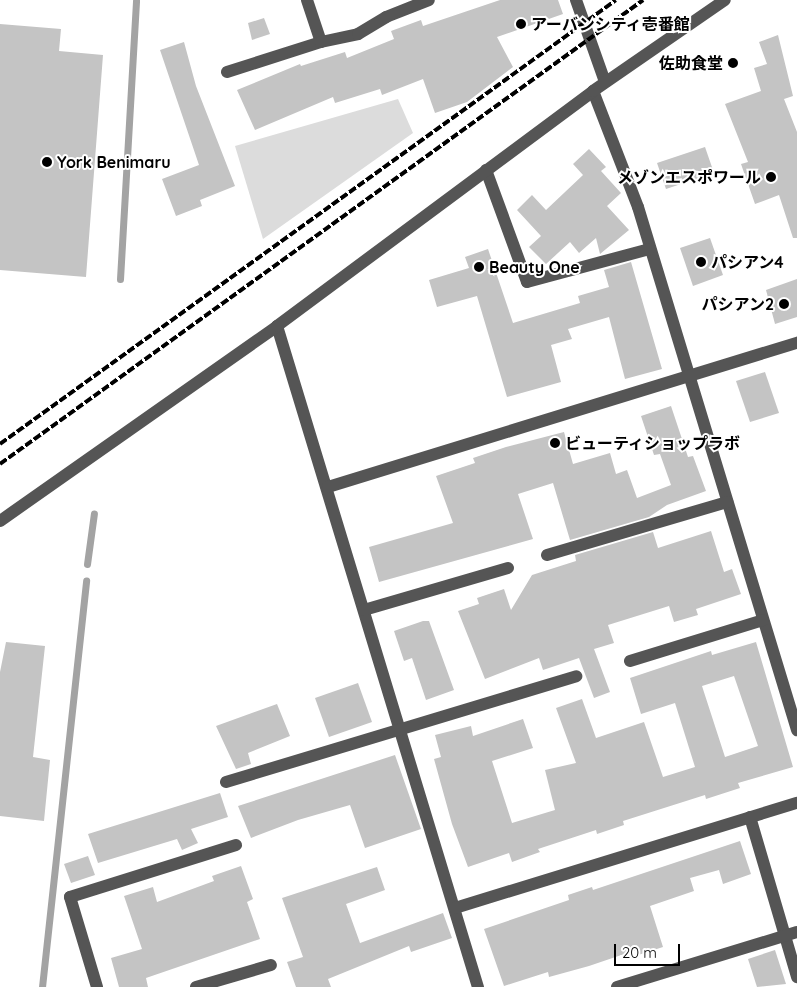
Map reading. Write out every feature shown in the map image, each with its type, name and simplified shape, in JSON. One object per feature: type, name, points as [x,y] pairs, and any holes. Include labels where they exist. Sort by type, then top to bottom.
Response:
[{"type":"street","points":[[307,0],[321,42]]},
{"type":"street","points":[[227,72],[321,42],[358,34],[386,17],[429,0]]},
{"type":"street","points":[[576,0],[605,82]]},
{"type":"street","points":[[0,522],[277,326],[605,82],[725,0]]},
{"type":"street","points":[[593,91],[638,207],[797,730]]},
{"type":"street","points":[[486,170],[527,282],[649,248]]},
{"type":"street","points":[[277,326],[328,487],[478,987]]},
{"type":"street","points":[[328,487],[797,343]]},
{"type":"street","points":[[547,555],[727,502]]},
{"type":"street","points":[[364,610],[508,568]]},
{"type":"street","points":[[630,661],[763,620]]},
{"type":"street","points":[[226,782],[576,676]]},
{"type":"street","points":[[455,908],[797,803]]},
{"type":"street","points":[[750,817],[791,934],[797,977]]},
{"type":"street","points":[[98,987],[70,897],[236,845]]},
{"type":"street","points":[[617,987],[791,934]]},
{"type":"street","points":[[196,987],[271,965]]},
{"type":"shaded area","points":[[398,99],[413,133],[263,239],[235,146]]},
{"type":"building","points":[[500,0],[558,0],[563,14],[497,37],[513,67],[467,102],[435,113],[423,79],[382,95],[380,89],[335,103],[333,97],[255,130],[237,90],[300,64],[301,66],[345,52],[347,58],[394,39],[391,31],[421,20],[423,26]]},
{"type":"building","points":[[264,18],[270,34],[252,40],[248,23]]},
{"type":"building","name":"York Benimaru","points":[[0,24],[61,29],[59,51],[103,55],[86,277],[0,270]]},
{"type":"building","points":[[778,35],[793,96],[784,99],[797,132],[797,238],[793,238],[779,195],[755,204],[741,164],[748,162],[725,104],[761,91],[754,68],[767,64],[759,42]]},
{"type":"building","points":[[184,42],[196,86],[235,186],[200,200],[202,206],[176,216],[162,179],[199,165],[160,50]]},
{"type":"building","points":[[705,147],[714,173],[666,189],[657,163]]},
{"type":"building","points":[[589,149],[606,167],[601,171],[621,193],[607,206],[629,230],[600,254],[596,238],[579,253],[570,242],[546,264],[529,247],[541,236],[517,210],[532,195],[546,210],[583,175],[573,164]]},
{"type":"building","name":"パシアン4","points":[[710,238],[723,275],[693,286],[680,248]]},
{"type":"building","points":[[488,249],[513,323],[580,303],[578,296],[609,287],[604,270],[631,262],[662,369],[625,379],[609,317],[568,329],[572,339],[551,345],[561,382],[507,397],[477,296],[437,307],[429,280],[469,268],[465,257]]},
{"type":"building","name":"パシアン2","points":[[797,279],[797,317],[775,324],[766,290]]},
{"type":"building","points":[[765,372],[779,413],[750,422],[736,381]]},
{"type":"building","points":[[671,406],[688,457],[693,456],[706,491],[667,505],[649,517],[570,540],[553,483],[518,494],[533,539],[379,582],[369,547],[453,523],[436,476],[475,463],[473,458],[506,447],[564,432],[573,464],[610,453],[616,474],[627,470],[637,498],[671,485],[660,454],[654,455],[641,416]]},
{"type":"building","points":[[711,531],[724,572],[732,569],[741,594],[696,609],[698,615],[674,622],[669,606],[608,625],[614,643],[594,649],[610,692],[594,698],[579,658],[543,670],[539,658],[485,679],[458,611],[479,604],[477,598],[504,589],[511,610],[532,575],[576,561],[575,555],[653,532],[658,548]]},
{"type":"building","points":[[423,621],[429,621],[454,690],[426,700],[412,658],[404,661],[394,631]]},
{"type":"building","points":[[6,642],[45,646],[33,757],[50,760],[44,821],[0,816],[0,672]]},
{"type":"building","points":[[756,642],[793,767],[738,783],[740,788],[706,799],[705,795],[623,821],[624,825],[597,834],[596,830],[538,849],[540,852],[512,862],[509,853],[468,867],[452,824],[434,759],[441,757],[435,735],[471,726],[473,736],[523,719],[533,748],[492,761],[512,823],[555,810],[545,770],[576,763],[556,708],[582,699],[596,738],[644,722],[663,777],[695,767],[675,703],[641,714],[630,678],[711,651],[712,655]],"holes":[[[734,676],[758,746],[725,757],[702,686]]]},
{"type":"building","points":[[358,683],[372,722],[329,737],[315,698]]},
{"type":"building","points":[[277,704],[290,736],[248,753],[251,764],[236,769],[216,726]]},
{"type":"building","points":[[395,755],[421,829],[365,848],[350,805],[298,820],[251,838],[238,806]]},
{"type":"building","points":[[220,793],[228,817],[191,829],[198,843],[182,850],[177,839],[98,863],[88,834]]},
{"type":"building","points":[[740,841],[751,874],[723,884],[719,870],[690,878],[694,891],[650,906],[663,947],[638,955],[636,950],[549,977],[548,972],[504,986],[484,929],[569,900],[568,895],[592,887],[593,890]]},
{"type":"building","points":[[88,856],[95,875],[71,883],[64,864]]},
{"type":"building","points":[[241,866],[253,899],[247,902],[260,939],[146,978],[148,987],[119,987],[111,958],[142,949],[124,896],[153,887],[157,902],[214,881],[212,876]]},
{"type":"building","points":[[377,867],[385,890],[346,904],[360,943],[443,913],[452,938],[411,952],[409,946],[328,979],[331,987],[296,987],[287,962],[303,957],[282,898]]},
{"type":"building","points":[[775,950],[786,984],[757,987],[748,959]]},
{"type":"waterway","points":[[120,279],[136,0]]},
{"type":"waterway","points":[[87,564],[94,513]]},
{"type":"waterway","points":[[42,987],[86,580]]},
{"type":"railway","points":[[0,444],[616,0]]},
{"type":"railway","points":[[0,464],[643,0]]},
{"type":"place","name":"アーバンシティ壱番館","points":[[521,24]]},
{"type":"place","name":"佐助食堂","points":[[733,63]]},
{"type":"place","name":"York Benimaru","points":[[47,162]]},
{"type":"place","name":"メゾンエスポワール","points":[[771,177]]},
{"type":"place","name":"パシアン4","points":[[701,262]]},
{"type":"place","name":"Beauty One","points":[[479,267]]},
{"type":"place","name":"パシアン2","points":[[784,304]]},
{"type":"place","name":"ビューティショップラボ","points":[[555,443]]}]
